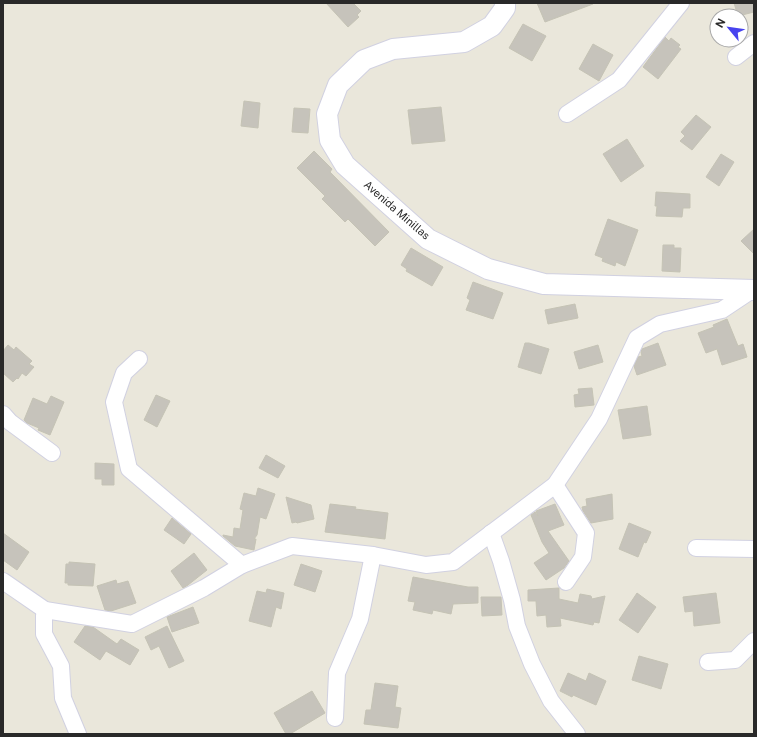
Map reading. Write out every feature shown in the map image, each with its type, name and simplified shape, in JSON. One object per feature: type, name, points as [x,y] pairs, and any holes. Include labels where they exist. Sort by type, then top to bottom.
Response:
[{"type":"street","name":"Avenida Minillas","points":[[505,3],[505,8],[492,26],[464,42],[393,49],[364,60],[338,85],[327,114],[330,140],[345,165],[428,239],[488,269],[544,284],[753,290]]},
{"type":"street","points":[[567,114],[619,80],[681,3]]},
{"type":"street","points":[[736,57],[754,43]]},
{"type":"street","points":[[3,581],[45,610],[132,624],[204,588],[242,565],[292,546],[373,555],[426,565],[453,562],[555,485],[599,419],[637,338],[660,324],[722,310],[753,290]]},
{"type":"street","points":[[139,359],[124,373],[114,402],[128,470],[242,565]]},
{"type":"street","points":[[3,414],[10,422],[52,453]]},
{"type":"street","points":[[555,485],[586,532],[583,557],[566,582]]},
{"type":"street","points":[[491,533],[512,600],[517,626],[532,664],[551,701],[577,734]]},
{"type":"street","points":[[696,548],[754,549]]},
{"type":"street","points":[[335,718],[337,673],[360,619],[373,555]]},
{"type":"street","points":[[45,610],[44,634],[61,666],[62,698],[78,734]]},
{"type":"street","points":[[708,662],[735,660],[754,641]]},
{"type":"building","points":[[326,3],[353,3],[361,11],[357,15],[359,17],[348,27]]},
{"type":"building","points":[[537,3],[593,3],[593,4],[545,22]]},
{"type":"building","points":[[734,3],[754,3],[754,12],[749,13],[749,8],[736,8]]},
{"type":"building","points":[[523,24],[546,36],[532,61],[509,48]]},
{"type":"building","points":[[665,37],[669,41],[671,38],[680,45],[678,47],[681,49],[658,79],[643,67]]},
{"type":"building","points":[[593,44],[613,55],[599,81],[579,69]]},
{"type":"building","points":[[244,101],[260,103],[258,128],[241,126]]},
{"type":"building","points":[[441,107],[445,141],[412,144],[408,110]]},
{"type":"building","points":[[294,108],[310,109],[308,133],[292,132]]},
{"type":"building","points":[[696,115],[711,127],[692,150],[680,141],[685,136],[681,132]]},
{"type":"building","points":[[627,139],[644,166],[621,182],[603,154]]},
{"type":"building","points":[[314,151],[332,169],[330,172],[389,232],[375,246],[348,219],[345,222],[322,199],[325,196],[297,168]]},
{"type":"building","points":[[721,154],[734,162],[719,186],[706,177]]},
{"type":"building","points":[[656,192],[690,194],[690,208],[683,208],[682,217],[656,216]]},
{"type":"building","points":[[608,219],[638,230],[625,266],[616,262],[615,266],[602,261],[603,258],[595,255]]},
{"type":"building","points":[[754,229],[754,254],[741,241]]},
{"type":"building","points":[[663,245],[674,245],[674,248],[681,248],[680,272],[662,271]]},
{"type":"building","points":[[411,248],[443,267],[432,286],[406,271],[407,269],[401,265]]},
{"type":"building","points":[[473,282],[503,293],[493,319],[466,310],[470,300],[467,298]]},
{"type":"building","points":[[575,304],[578,318],[548,324],[545,310]]},
{"type":"building","points":[[727,319],[738,346],[743,344],[747,357],[722,365],[717,349],[706,353],[698,333],[714,327],[713,325]]},
{"type":"building","points":[[525,343],[549,349],[541,374],[518,367]]},
{"type":"building","points":[[658,343],[666,365],[637,375],[634,366],[638,357],[642,356],[642,349]]},
{"type":"building","points":[[8,345],[14,350],[16,347],[32,361],[29,364],[34,367],[26,376],[22,373],[18,379],[17,378],[13,382],[3,373],[3,351]]},
{"type":"building","points":[[598,345],[603,362],[579,369],[574,352]]},
{"type":"building","points":[[592,388],[594,405],[575,407],[574,395],[579,394],[578,389]]},
{"type":"building","points":[[156,395],[170,401],[157,427],[144,420]]},
{"type":"building","points":[[51,396],[64,402],[50,435],[38,430],[39,428],[27,423],[24,420],[33,398],[47,404]]},
{"type":"building","points":[[647,406],[651,435],[623,439],[618,410]]},
{"type":"building","points":[[266,455],[285,466],[278,478],[259,468]]},
{"type":"building","points":[[95,463],[114,464],[114,485],[102,485],[102,479],[95,479]]},
{"type":"building","points":[[258,488],[275,494],[266,519],[260,517],[257,535],[254,539],[256,539],[254,550],[235,546],[223,535],[233,537],[234,528],[240,529],[243,510],[240,509],[244,493],[256,496]]},
{"type":"building","points":[[612,494],[613,519],[591,523],[582,507],[587,506],[586,499]]},
{"type":"building","points":[[286,497],[311,505],[314,519],[292,523]]},
{"type":"building","points":[[330,504],[388,513],[385,539],[325,532]]},
{"type":"building","points":[[555,504],[564,525],[548,531],[569,561],[564,568],[546,580],[534,563],[549,553],[542,542],[531,515],[535,512],[538,516],[536,511]]},
{"type":"building","points":[[172,518],[191,534],[184,544],[164,530]]},
{"type":"building","points":[[629,523],[651,532],[646,543],[644,542],[638,557],[619,549]]},
{"type":"building","points":[[3,533],[29,552],[17,570],[3,560]]},
{"type":"building","points":[[194,553],[207,570],[183,588],[171,571]]},
{"type":"building","points":[[69,562],[95,564],[93,586],[68,585],[68,583],[65,583],[66,564],[69,564]]},
{"type":"building","points":[[301,564],[322,571],[315,592],[294,585]]},
{"type":"building","points":[[413,577],[468,587],[478,587],[478,603],[453,604],[451,614],[433,610],[432,614],[413,610],[415,602],[408,601]]},
{"type":"building","points":[[116,580],[117,584],[128,581],[136,603],[111,611],[105,610],[97,586]]},
{"type":"building","points":[[559,588],[559,599],[578,603],[580,594],[591,596],[592,599],[605,596],[599,623],[594,622],[593,625],[560,618],[561,626],[547,627],[546,615],[537,616],[536,601],[528,601],[528,590]]},
{"type":"building","points":[[267,589],[284,593],[281,609],[276,607],[271,627],[249,621],[257,591],[266,593]]},
{"type":"building","points":[[637,593],[656,607],[638,633],[619,620]]},
{"type":"building","points":[[716,593],[720,623],[694,626],[693,611],[685,612],[683,597]]},
{"type":"building","points":[[481,597],[501,597],[502,615],[482,616]]},
{"type":"building","points":[[193,607],[199,623],[172,632],[167,617]]},
{"type":"building","points":[[85,626],[93,627],[117,644],[121,639],[139,650],[130,665],[106,651],[100,660],[74,642]]},
{"type":"building","points":[[167,626],[184,661],[169,668],[159,646],[151,650],[145,637]]},
{"type":"building","points":[[639,656],[668,664],[661,689],[632,680]]},
{"type":"building","points":[[568,673],[586,681],[589,673],[606,681],[596,705],[573,695],[572,697],[560,691]]},
{"type":"building","points":[[375,683],[398,686],[395,707],[401,708],[398,728],[364,724],[366,710],[371,710]]},
{"type":"building","points":[[312,691],[325,713],[290,734],[286,734],[274,713]]}]
